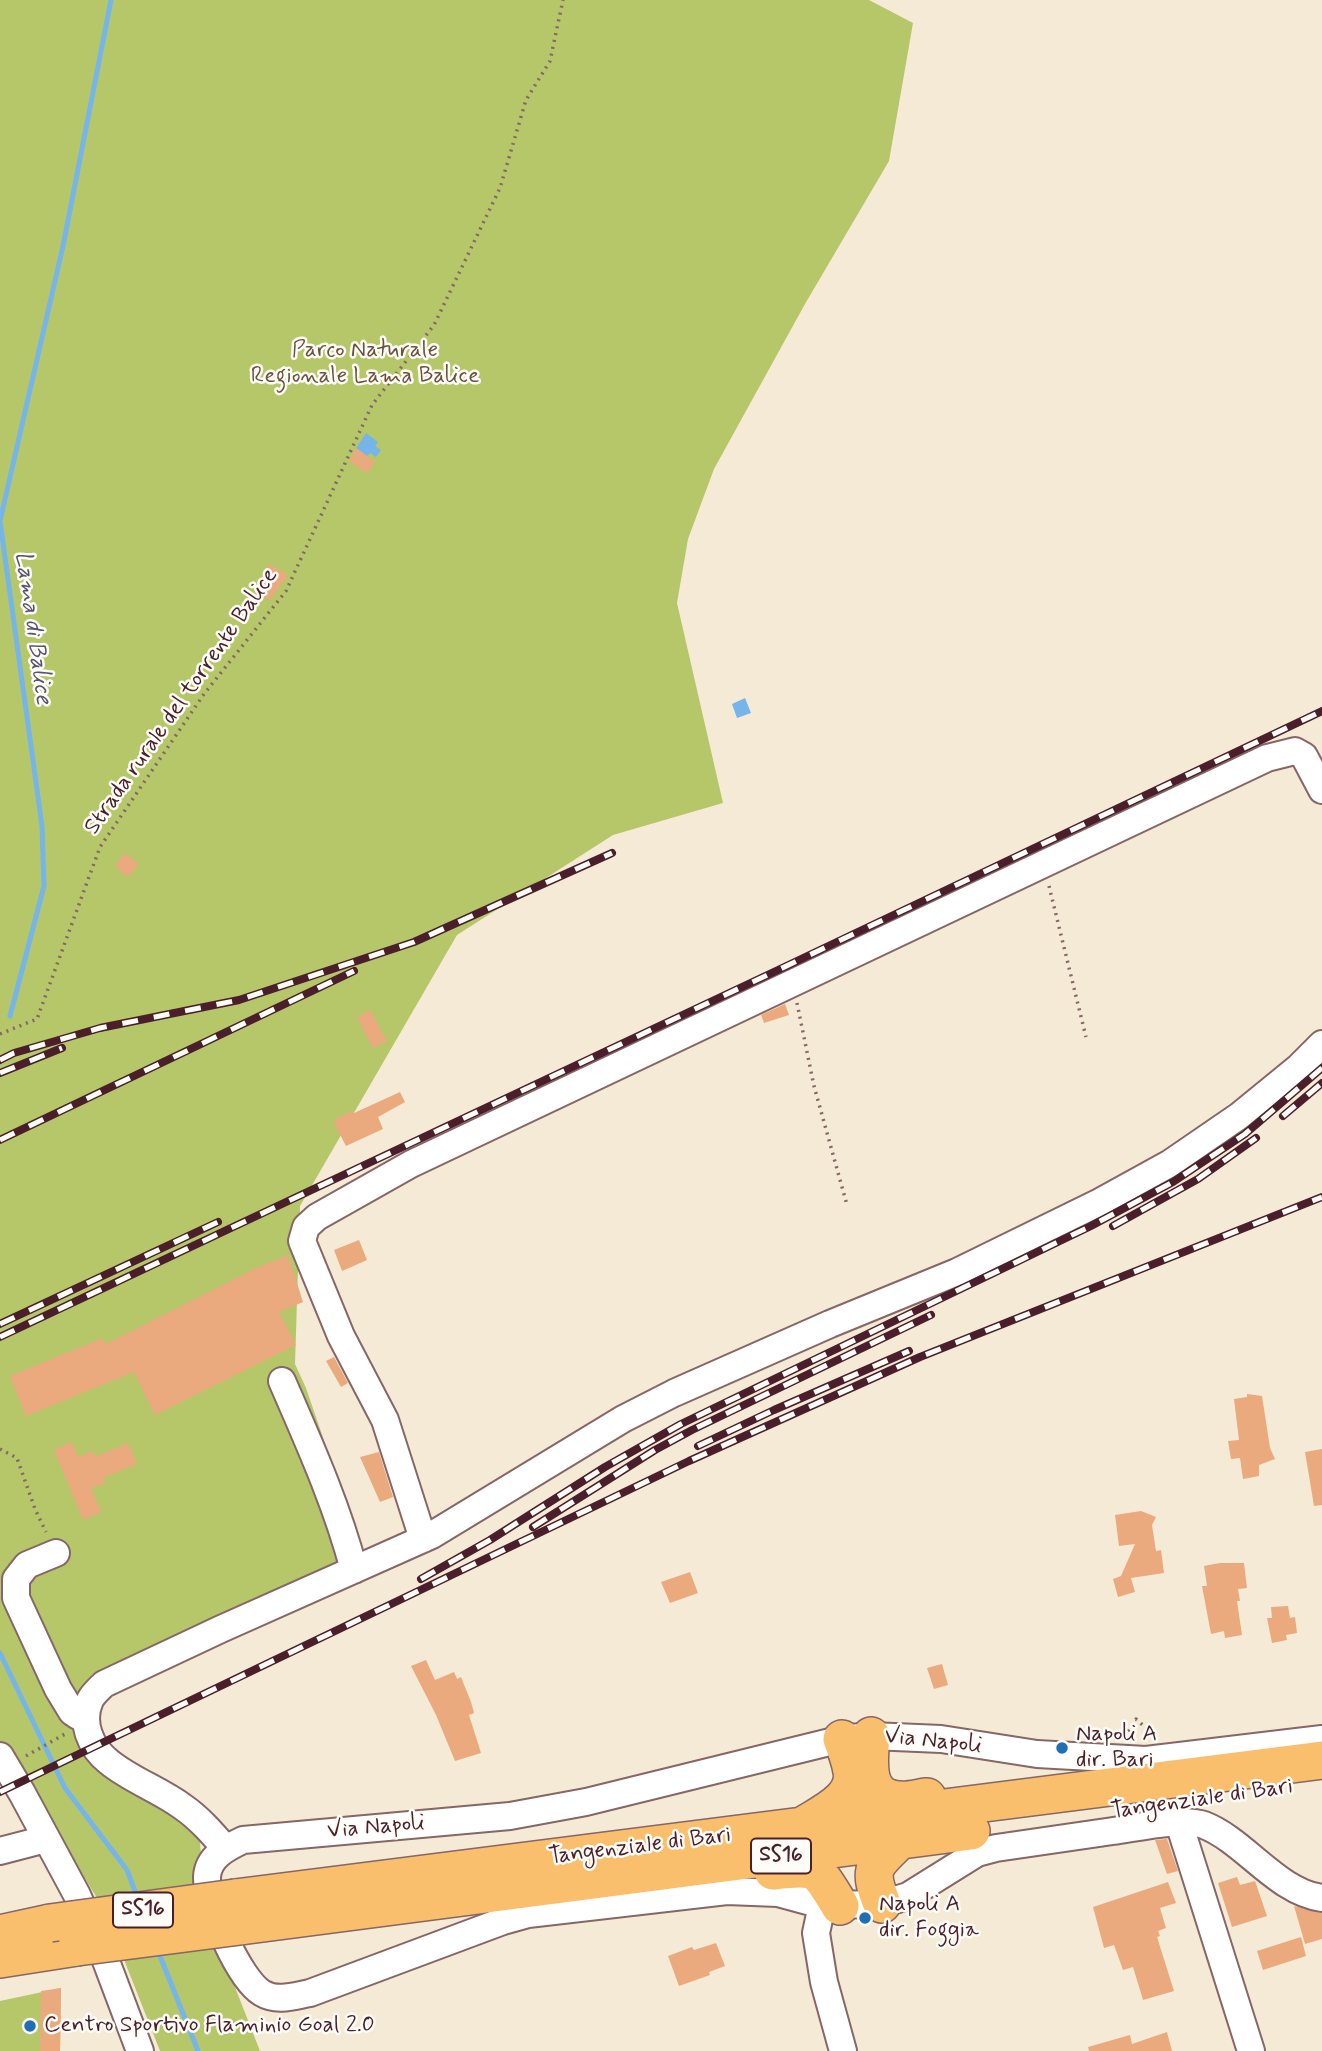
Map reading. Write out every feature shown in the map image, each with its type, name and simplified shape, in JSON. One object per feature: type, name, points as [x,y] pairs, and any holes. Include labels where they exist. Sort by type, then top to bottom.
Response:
[{"type":"highway","points":[[857,1737],[873,1785],[885,1796],[898,1800],[967,1793],[1004,1801]]},
{"type":"highway","points":[[801,1826],[836,1805],[849,1791],[857,1737]]},
{"type":"highway","name":"Tangenziale di Bari","points":[[0,1959],[76,1947],[238,1912],[801,1826],[1322,1760]]},
{"type":"highway","name":"Tangenziale di Bari","points":[[0,1934],[50,1923],[238,1912],[708,1865],[1322,1784]]},
{"type":"highway","points":[[882,1903],[873,1883],[874,1871],[879,1861],[900,1840]]},
{"type":"highway","points":[[708,1865],[734,1876],[805,1867],[823,1878],[831,1905]]},
{"type":"street","points":[[428,1537],[385,1420],[341,1336],[302,1241],[306,1227],[317,1217],[411,1164],[1267,758],[1294,751],[1304,756],[1322,790]]},
{"type":"street","points":[[1322,1044],[1299,1067],[1239,1116],[1169,1164],[1100,1202],[957,1272],[830,1324],[674,1393],[623,1419],[428,1537],[104,1684],[91,1697],[86,1719],[87,1730],[96,1748],[108,1762],[182,1806],[203,1822],[225,1848],[214,1859],[207,1877],[213,1911],[248,1980],[263,1993],[281,1999],[310,1993],[528,1914],[727,1891],[778,1893],[831,1905],[882,1903],[908,1896],[977,1853],[1161,1824],[1202,1824],[1220,1834],[1286,1884],[1311,1897],[1322,1898]]},
{"type":"street","points":[[282,1381],[324,1480],[346,1539],[354,1570]]},
{"type":"street","points":[[56,1553],[27,1566],[16,1579],[16,1598],[58,1689],[72,1712],[86,1719]]},
{"type":"street","name":"Via Napoli","points":[[225,1848],[243,1840],[276,1836],[510,1816],[586,1802],[857,1737],[941,1740],[1037,1755],[1146,1760],[1322,1739]]},
{"type":"street","points":[[11,1757],[22,1793],[82,1906],[140,2051]]},
{"type":"street","points":[[1178,1823],[1251,2051]]},
{"type":"street","points":[[0,1851],[46,1839]]},
{"type":"street","points":[[831,1905],[816,1933],[824,1982],[843,2051]]},
{"type":"path","name":"Strada rurale del torrente Balice","points":[[0,1034],[37,1018],[100,847],[204,694],[286,591],[372,405],[434,325],[500,188],[526,100],[550,61],[563,0]]},
{"type":"path","points":[[1044,864],[1086,1038]]},
{"type":"path","points":[[793,984],[814,1086],[847,1205]]},
{"type":"path","points":[[0,1449],[17,1458],[35,1509],[56,1553]]},
{"type":"path","points":[[11,1757],[50,1742],[86,1719]]},
{"type":"path","points":[[1119,1744],[1136,1719],[1157,1738]]},
{"type":"green space","name":"Parco Naturale Regionale Lama Balice","points":[[0,0],[869,0],[913,23],[889,161],[805,304],[714,469],[688,539],[677,603],[723,803],[613,835],[457,935],[300,1206],[295,1364],[330,1458],[361,1567],[155,1657],[90,1711],[117,1758],[197,1813],[202,1864],[222,1954],[260,2051],[160,2051],[104,1909],[0,1748]]},
{"type":"green space","name":"Centro Sportivo Flaminio Goal 2.0","points":[[61,1988],[60,2051],[0,2051],[0,2001]]},
{"type":"water","points":[[366,433],[378,442],[375,446],[381,450],[376,457],[370,453],[367,456],[356,448]]},
{"type":"water","points":[[745,698],[751,713],[737,718],[732,704]]},
{"type":"building","points":[[356,448],[375,462],[367,473],[349,461]]},
{"type":"building","points":[[269,564],[288,575],[270,600],[258,592],[261,586],[257,584]]},
{"type":"building","points":[[125,853],[139,864],[128,877],[115,866]]},
{"type":"building","points":[[785,1004],[789,1015],[764,1023],[761,1015]]},
{"type":"building","points":[[370,1010],[387,1041],[373,1048],[357,1017]]},
{"type":"building","points":[[400,1092],[405,1102],[378,1117],[383,1129],[346,1146],[334,1123],[337,1118]]},
{"type":"building","points":[[359,1240],[367,1260],[342,1271],[334,1250]]},
{"type":"building","points":[[288,1255],[303,1302],[279,1312],[296,1345],[155,1415],[134,1372],[26,1416],[10,1376],[103,1338],[106,1344],[254,1269]]},
{"type":"building","points":[[334,1357],[348,1383],[341,1387],[326,1361]]},
{"type":"building","points":[[1247,1394],[1262,1396],[1270,1448],[1275,1459],[1259,1465],[1259,1476],[1243,1479],[1240,1458],[1231,1459],[1228,1441],[1239,1440],[1234,1399],[1247,1397]]},
{"type":"building","points":[[72,1442],[78,1457],[93,1451],[95,1457],[128,1443],[137,1464],[103,1478],[106,1483],[91,1488],[101,1512],[83,1520],[54,1450]]},
{"type":"building","points":[[1322,1449],[1322,1505],[1314,1506],[1305,1452]]},
{"type":"building","points":[[379,1452],[393,1497],[380,1502],[360,1457]]},
{"type":"building","points":[[1141,1511],[1156,1517],[1152,1525],[1156,1551],[1161,1550],[1164,1573],[1131,1578],[1135,1592],[1118,1597],[1113,1579],[1121,1576],[1135,1544],[1119,1546],[1115,1515]]},
{"type":"building","points":[[1244,1563],[1247,1588],[1238,1589],[1240,1601],[1237,1601],[1242,1635],[1225,1638],[1224,1631],[1211,1634],[1202,1586],[1207,1586],[1204,1566]]},
{"type":"building","points":[[690,1572],[698,1593],[670,1603],[661,1582]]},
{"type":"building","points":[[1288,1606],[1290,1618],[1295,1617],[1297,1633],[1286,1635],[1287,1640],[1272,1643],[1267,1618],[1272,1618],[1271,1607]]},
{"type":"building","points":[[426,1660],[435,1680],[454,1672],[457,1679],[461,1677],[474,1713],[469,1715],[481,1753],[455,1761],[411,1666]]},
{"type":"building","points":[[942,1664],[948,1685],[934,1689],[927,1668]]},
{"type":"building","points":[[1167,1839],[1178,1871],[1167,1874],[1155,1840]]},
{"type":"building","points":[[1237,1877],[1240,1885],[1255,1881],[1267,1916],[1232,1927],[1218,1883]]},
{"type":"building","points":[[1168,1882],[1176,1903],[1160,1908],[1166,1928],[1158,1931],[1160,1936],[1157,1937],[1174,1991],[1143,2000],[1133,1967],[1123,1970],[1114,1945],[1104,1948],[1093,1907]]},
{"type":"building","points":[[1294,1906],[1322,1913],[1322,1939],[1305,1944]]},
{"type":"building","points":[[1301,1937],[1306,1956],[1263,1970],[1257,1951]]},
{"type":"building","points":[[716,1943],[725,1966],[709,1972],[710,1975],[679,1986],[668,1956],[692,1947],[694,1950]]},
{"type":"building","points":[[61,1988],[60,2051],[40,2051],[41,1991]]},
{"type":"building","points":[[1167,2032],[1172,2051],[1089,2051],[1088,2047],[1130,2035],[1132,2044]]},
{"type":"waterway","name":"Lama di Balice","points":[[10,1016],[44,886],[42,826],[0,521],[63,246],[111,0]]},
{"type":"waterway","name":"Lama di Balice","points":[[0,1653],[65,1788],[127,1870],[138,1899]]},
{"type":"waterway","name":"Lama di Balice","points":[[158,1951],[198,2051]]},
{"type":"railway","points":[[0,1337],[1322,711]]},
{"type":"railway","points":[[0,1060],[14,1053],[100,1028],[239,1000],[414,942],[612,853]]},
{"type":"railway","points":[[0,1140],[354,971]]},
{"type":"railway","points":[[0,1073],[62,1048]]},
{"type":"railway","points":[[421,1579],[681,1424],[1091,1226],[1173,1182],[1245,1134],[1322,1068]]},
{"type":"railway","points":[[1283,1116],[1322,1083]]},
{"type":"railway","points":[[1113,1226],[1198,1179],[1256,1138]]},
{"type":"railway","points":[[0,1792],[689,1461],[920,1357],[1322,1197]]},
{"type":"railway","points":[[0,1324],[218,1222]]},
{"type":"railway","points":[[533,1527],[655,1450],[692,1430],[931,1315]]},
{"type":"railway","points":[[698,1446],[909,1351]]},
{"type":"place","name":"Napoli A dir. Bari","points":[[1062,1748]]},
{"type":"place","name":"Napoli A dir. Foggia","points":[[865,1918]]},
{"type":"place","name":"Centro Sportivo Flaminio Goal 2.0","points":[[30,2026]]}]
